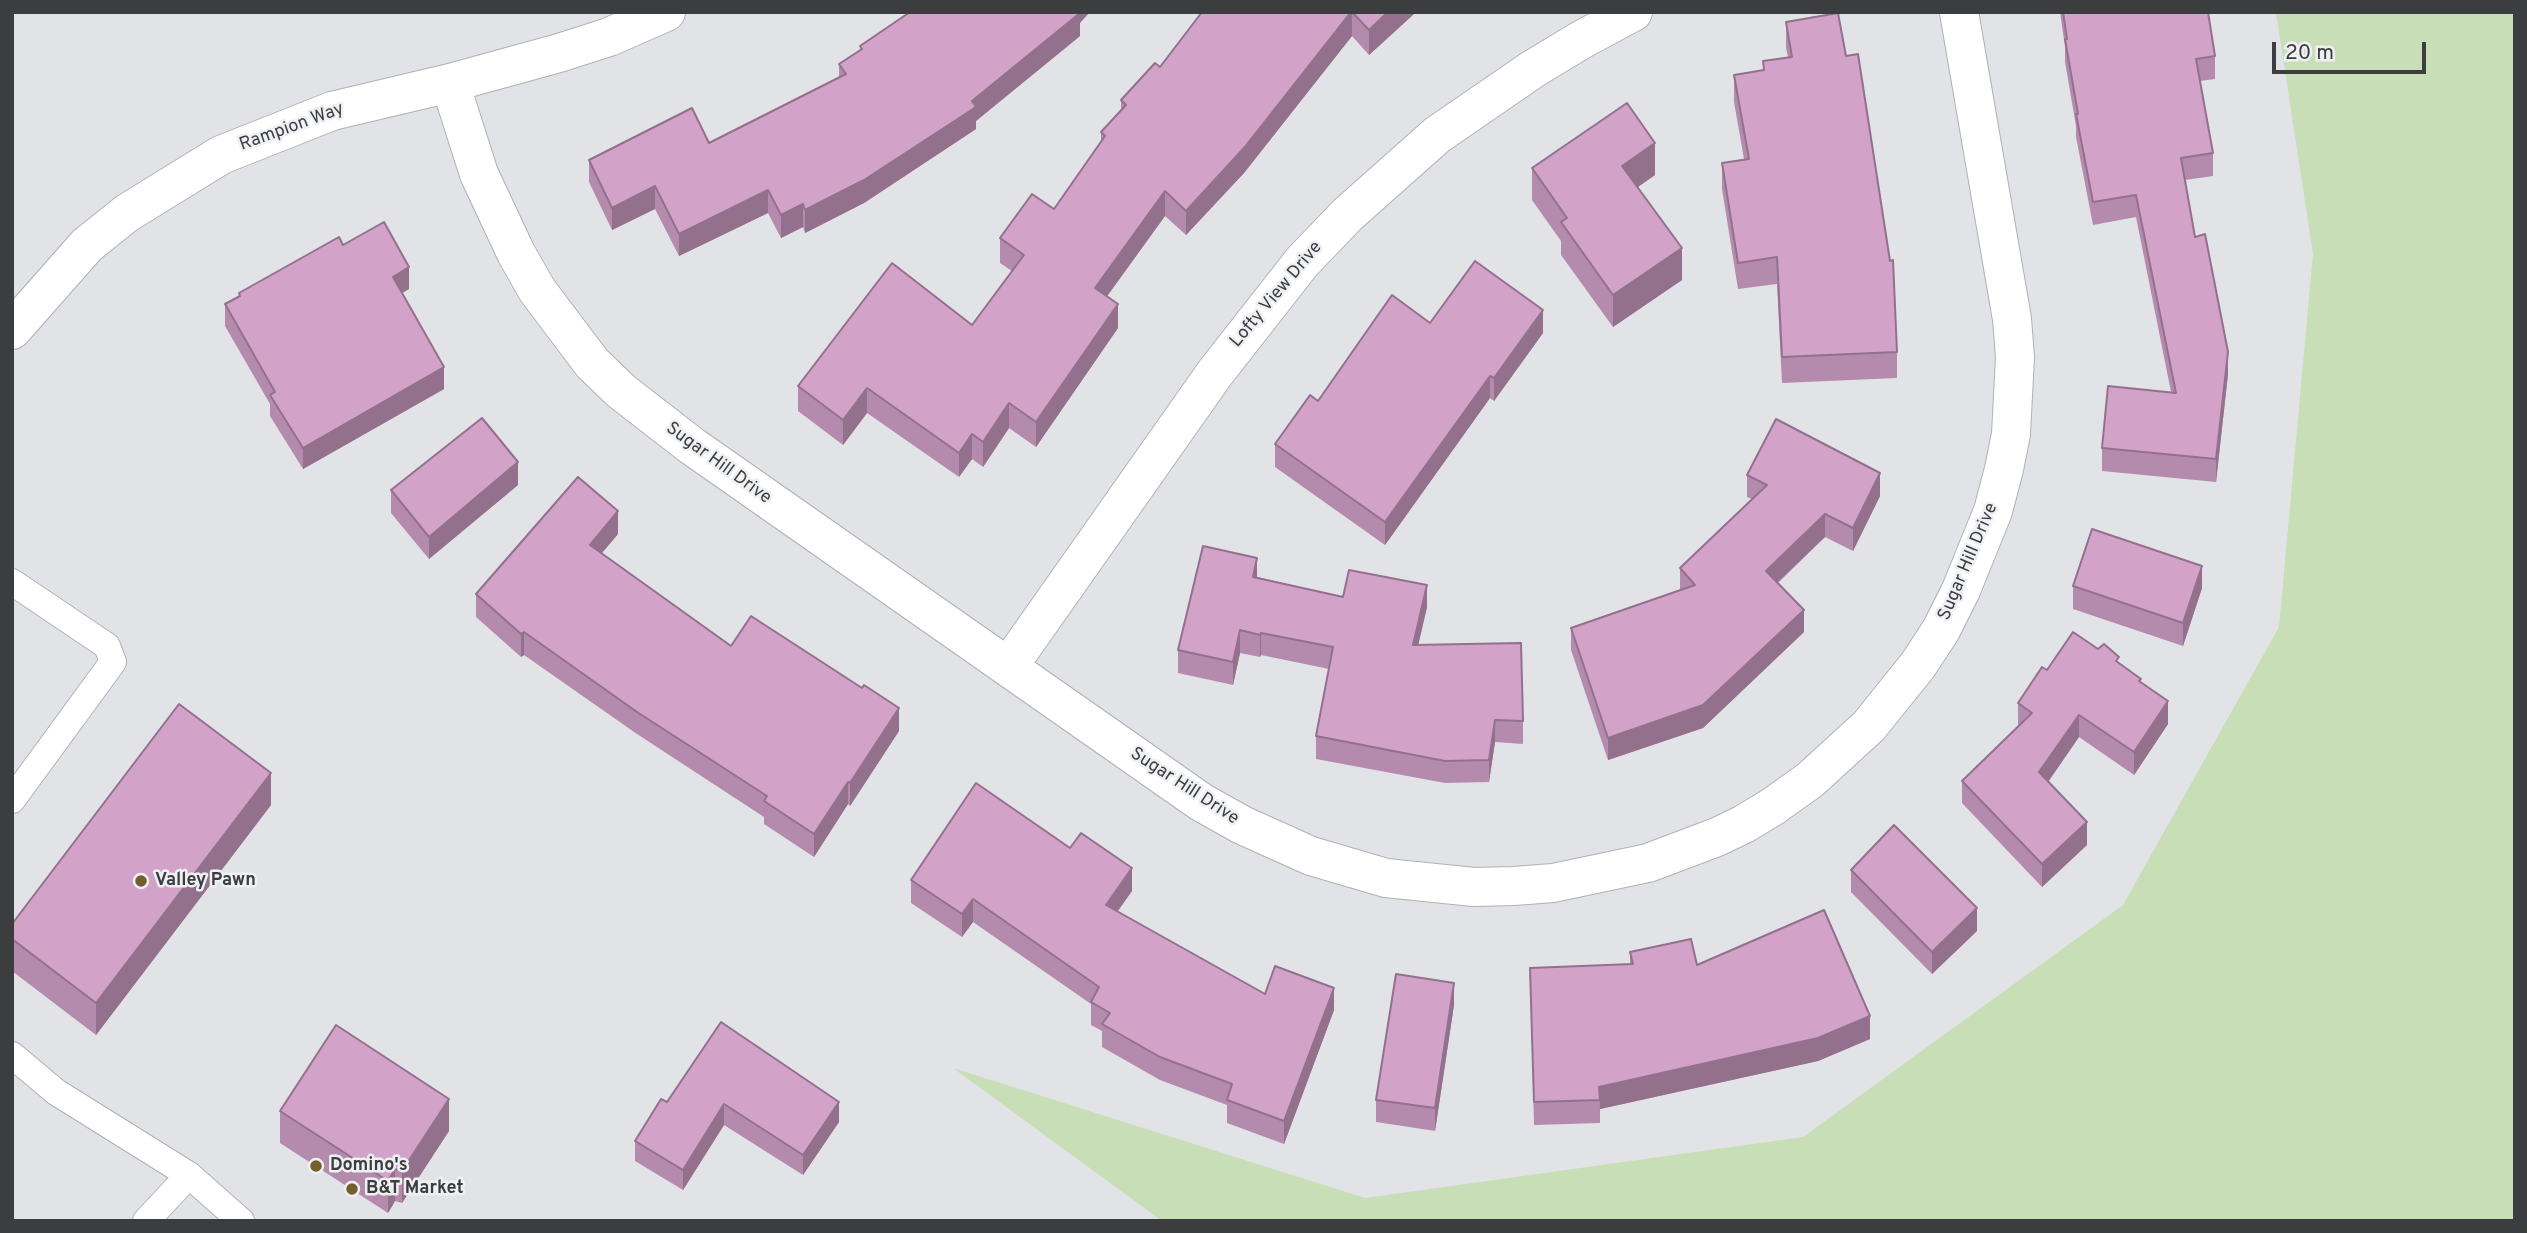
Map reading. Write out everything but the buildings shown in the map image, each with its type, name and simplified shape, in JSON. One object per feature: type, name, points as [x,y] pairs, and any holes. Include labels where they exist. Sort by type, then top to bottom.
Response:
[{"type":"street","name":"Rampion Way","points":[[12,330],[87,245],[127,213],[221,155],[332,111],[559,53],[609,37],[666,12]]},
{"type":"street","name":"Lofty View Drive","points":[[1008,667],[1214,373],[1302,262],[1347,215],[1437,135],[1484,101],[1633,12]]},
{"type":"street","name":"Sugar Hill Drive","points":[[450,83],[479,174],[516,253],[537,290],[592,363],[621,391],[692,446],[1201,802],[1242,825],[1311,856],[1386,878],[1474,887],[1553,884],[1648,863],[1683,851],[1744,824],[1810,780],[1869,726],[1918,665],[1941,630],[1961,590],[1993,511],[2004,469],[2011,434],[2015,357],[2012,318],[1959,12]]},
{"type":"lane","points":[[12,582],[107,646],[113,662],[12,800]]},
{"type":"lane","points":[[12,1055],[57,1092],[189,1175],[241,1221]]},
{"type":"lane","points":[[146,1221],[189,1175]]},
{"type":"green space","points":[[2276,12],[2515,12],[2515,1221],[1162,1221],[953,1068],[1365,1198],[1803,1137],[2123,905],[2279,627],[2313,254]]},
{"type":"place","name":"Valley Pawn","points":[[141,881]]},
{"type":"place","name":"Domino's","points":[[316,1166]]},
{"type":"place","name":"B&T Market","points":[[352,1189]]}]
